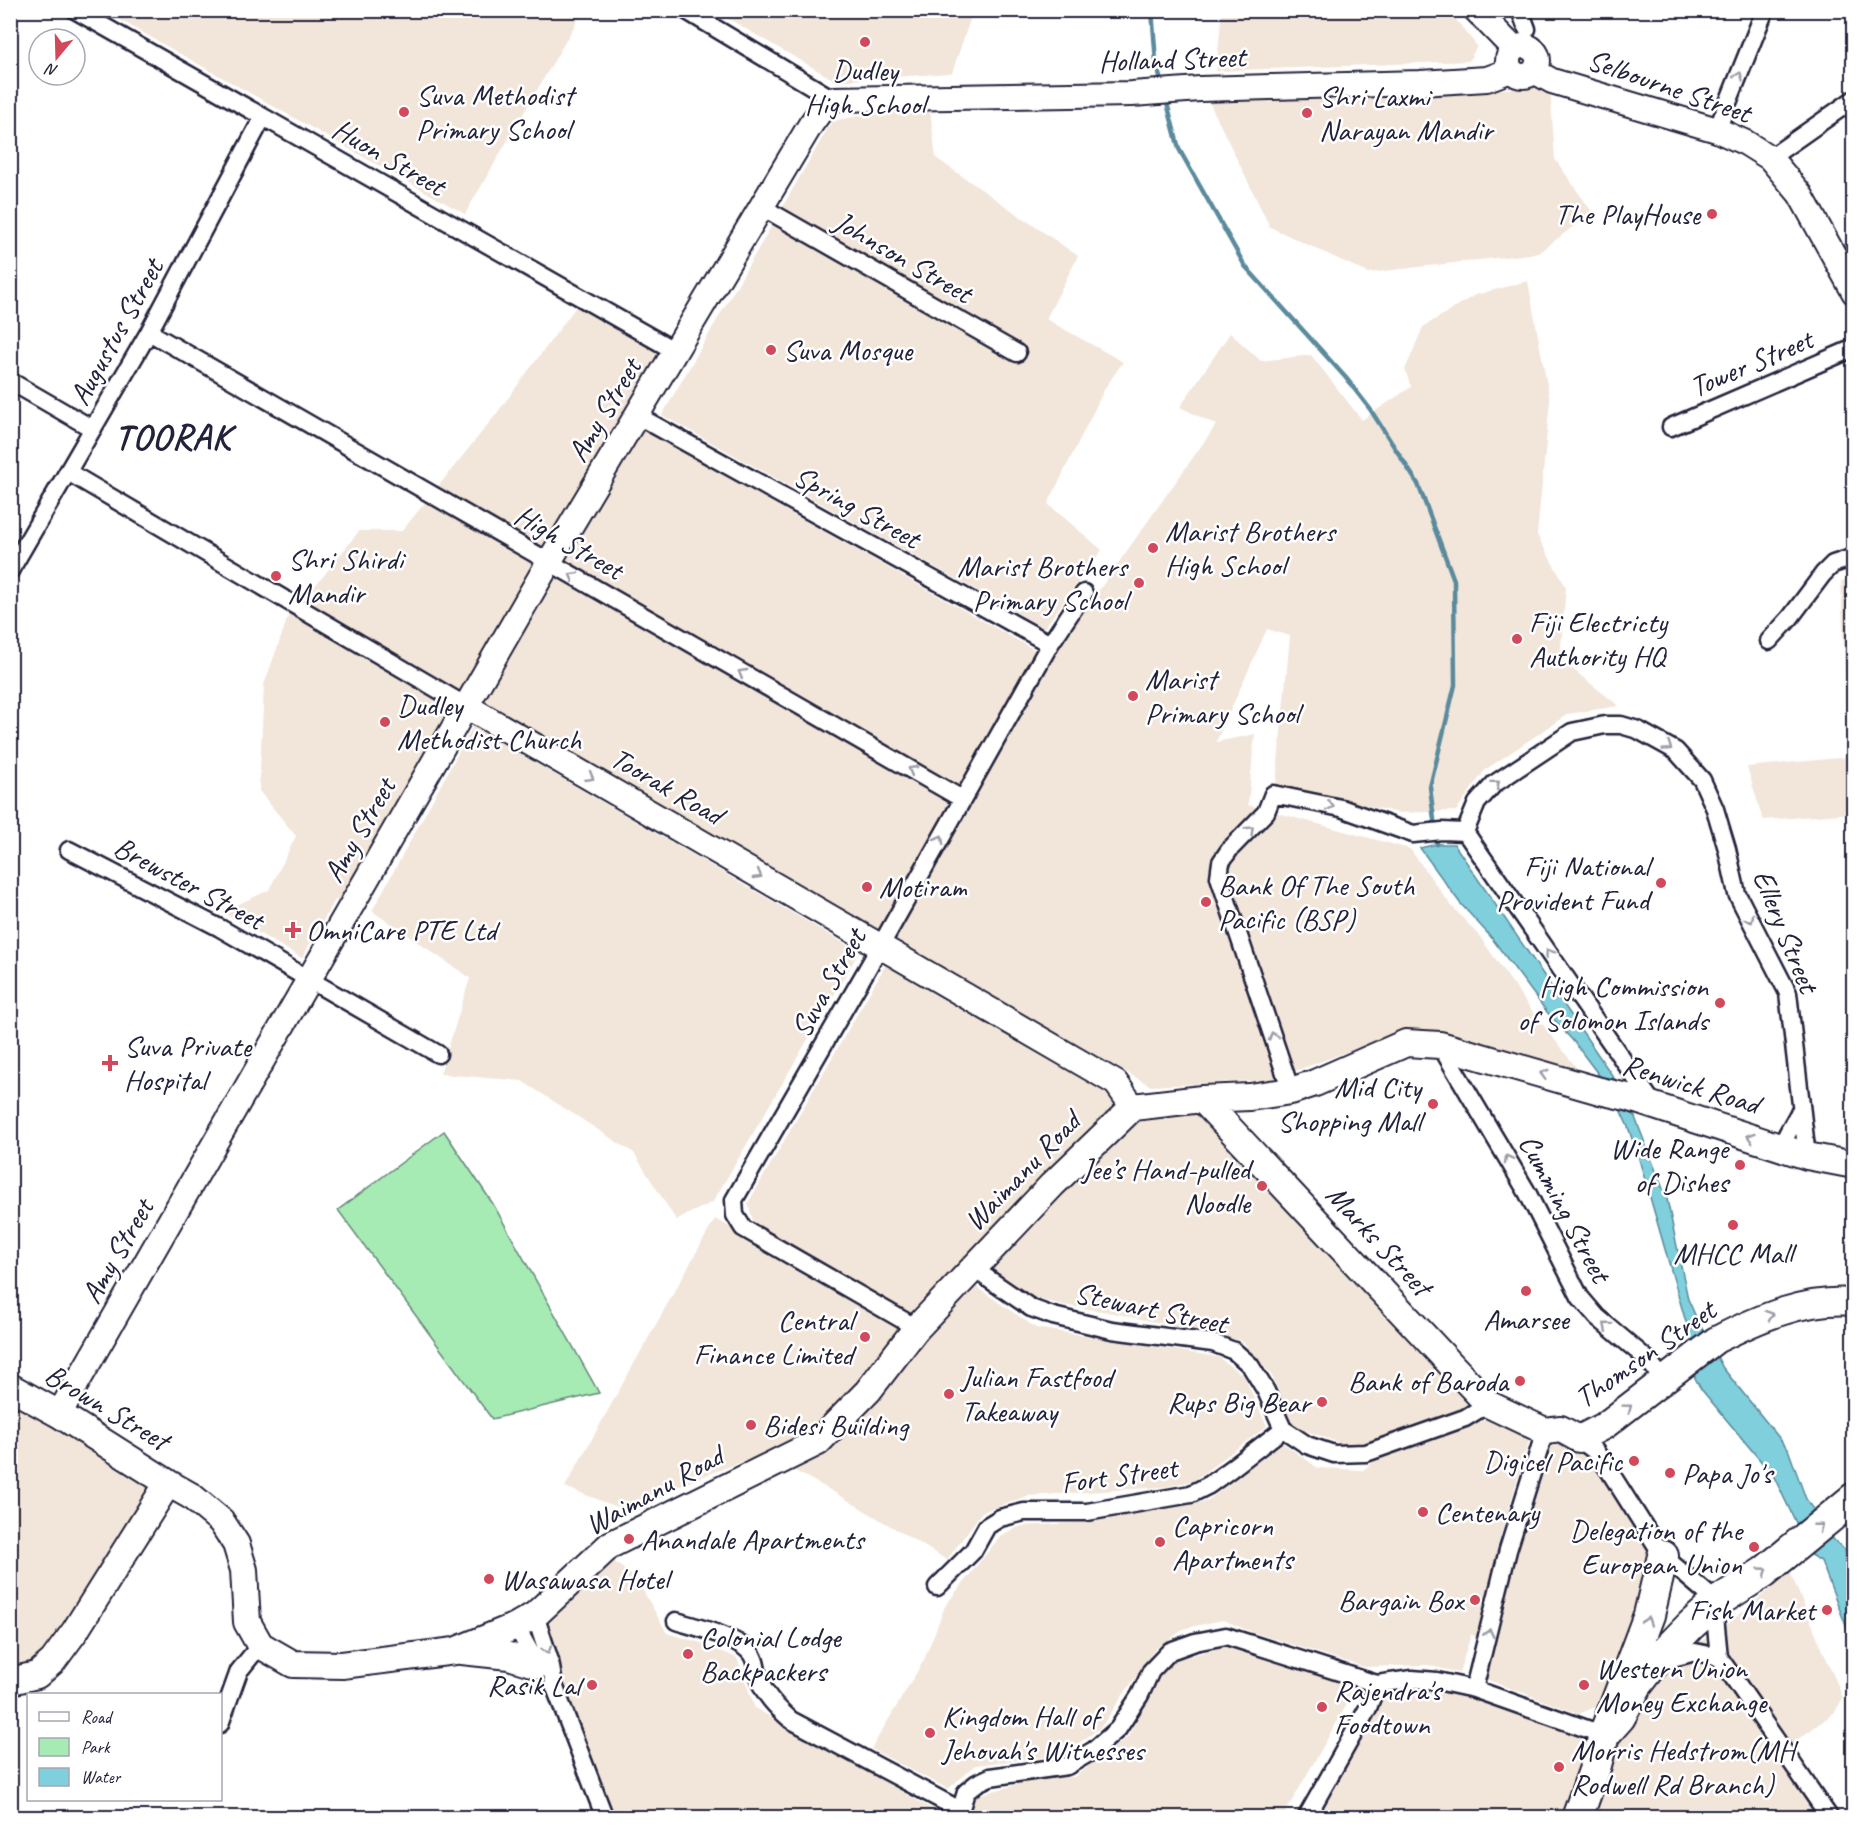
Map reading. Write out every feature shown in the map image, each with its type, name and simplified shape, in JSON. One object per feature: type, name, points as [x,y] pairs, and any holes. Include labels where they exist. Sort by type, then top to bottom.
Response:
[{"type":"highway","points":[[1604,1735],[1620,1717],[1637,1685],[1655,1662],[1691,1625],[1715,1604],[1764,1572],[1850,1501]]},
{"type":"highway","points":[[1577,1818],[1604,1735],[1649,1615],[1663,1556]]},
{"type":"main road","points":[[1476,10],[1521,55]]},
{"type":"main road","name":"Holland Street","points":[[833,99],[1132,94],[1200,89],[1476,81],[1496,77],[1521,55]]},
{"type":"main road","name":"Selbourne Street","points":[[1521,55],[1552,81],[1717,130],[1746,143],[1770,158],[1800,194],[1854,292]]},
{"type":"main road","name":"Amy Street","points":[[59,1414],[549,562],[811,124],[833,99]]},
{"type":"main road","name":"Toorak Road","points":[[466,706],[1116,1083],[1133,1107]]},
{"type":"main road","points":[[1133,1107],[1250,1097],[1291,1091],[1315,1083],[1406,1043],[1440,1045]]},
{"type":"main road","name":"Renwick Road","points":[[1440,1045],[1654,1105],[1807,1156],[1854,1165]]},
{"type":"main road","name":"Marks Street","points":[[1202,1100],[1488,1404],[1545,1431],[1561,1430],[1579,1439]]},
{"type":"main road","name":"Waimanu Road","points":[[260,1645],[293,1664],[342,1665],[455,1651],[525,1621],[610,1545],[818,1442],[868,1391],[915,1330],[1052,1185],[1133,1107]]},
{"type":"main road","name":"Thomson Street","points":[[1579,1439],[1604,1426],[1716,1340],[1765,1316],[1785,1310],[1819,1302],[1854,1302]]},
{"type":"main road","name":"Brown Street","points":[[10,1387],[59,1414],[168,1483]]},
{"type":"main road","points":[[10,1680],[37,1675],[54,1661],[168,1483],[190,1496],[221,1521],[236,1544],[244,1570],[247,1622],[260,1645]]},
{"type":"main road","points":[[455,1651],[509,1656],[538,1665]]},
{"type":"street","name":"Huon Street","points":[[75,10],[675,351]]},
{"type":"street","points":[[685,10],[833,99]]},
{"type":"street","points":[[1520,10],[1521,55]]},
{"type":"street","points":[[1717,130],[1765,10]]},
{"type":"street","points":[[1770,158],[1854,99]]},
{"type":"street","name":"Augustus Street","points":[[10,571],[149,332],[263,117]]},
{"type":"street","name":"Johnson Street","points":[[762,207],[1017,353]]},
{"type":"street","name":"High Street","points":[[149,332],[962,799]]},
{"type":"street","name":"Tower Street","points":[[1671,427],[1854,348]]},
{"type":"street","points":[[10,381],[93,429]]},
{"type":"street","name":"Spring Street","points":[[638,416],[1050,644]]},
{"type":"street","name":"Toorak Road","points":[[68,472],[466,706]]},
{"type":"street","points":[[1769,641],[1833,564],[1854,557]]},
{"type":"street","name":"Suva Street","points":[[915,1330],[908,1323],[743,1228],[735,1215],[734,1200],[1050,644],[1084,593]]},
{"type":"street","name":"Ellery Street","points":[[1465,832],[1477,803],[1494,784],[1572,732],[1605,724],[1621,725],[1638,730],[1676,751],[1702,780],[1715,809],[1737,894],[1788,993],[1807,1156]]},
{"type":"street","points":[[1291,1091],[1219,877],[1221,862],[1230,849],[1266,812],[1273,794],[1341,808],[1413,834],[1442,831],[1465,832],[1654,1105]]},
{"type":"street","name":"Brewster Street","points":[[69,850],[220,928],[438,1054]]},
{"type":"street","name":"Cumming Street","points":[[1440,1045],[1527,1192],[1580,1297],[1597,1317],[1670,1375]]},
{"type":"street","points":[[1780,1147],[1801,1109]]},
{"type":"street","name":"Stewart Street","points":[[974,1269],[1030,1308],[1053,1316],[1112,1330],[1213,1343],[1234,1351],[1250,1365],[1266,1391],[1283,1429]]},
{"type":"street","points":[[1283,1429],[1307,1445],[1334,1454],[1366,1453],[1465,1418],[1488,1404]]},
{"type":"street","name":"Fort Street","points":[[937,1587],[973,1551],[987,1526],[1000,1518],[1024,1512],[1087,1512],[1191,1494],[1209,1485],[1283,1429]]},
{"type":"street","points":[[1474,1689],[1508,1551],[1545,1431]]},
{"type":"street","points":[[1579,1439],[1595,1451],[1608,1469],[1663,1556],[1715,1604],[1719,1657],[1830,1818]]},
{"type":"street","points":[[525,1621],[538,1665],[554,1686]]},
{"type":"street","points":[[525,1621],[550,1661],[554,1686],[603,1818]]},
{"type":"street","points":[[676,1621],[711,1631],[748,1650],[757,1664],[758,1677],[768,1697],[791,1720],[959,1814],[966,1792],[976,1783],[990,1777],[1067,1767],[1094,1750],[1118,1729],[1140,1695],[1150,1671],[1170,1651],[1195,1642],[1226,1636],[1377,1684],[1412,1679],[1437,1681],[1474,1689],[1604,1735]]},
{"type":"street","points":[[222,1718],[239,1671],[260,1645]]},
{"type":"street","points":[[1655,1662],[1695,1652],[1719,1657]]},
{"type":"street","points":[[1306,1818],[1368,1708],[1377,1684]]},
{"type":"shaded area","name":"Suva Methodist Primary School","points":[[583,10],[465,214],[104,11]]},
{"type":"shaded area","name":"Dudley High School","points":[[973,10],[952,73],[836,81],[715,11]]},
{"type":"shaded area","points":[[1222,10],[1449,11],[1477,46],[1469,61],[1216,71]]},
{"type":"shaded area","points":[[1550,87],[1555,159],[1592,212],[1539,253],[1368,273],[1270,227],[1209,102],[1253,101]]},
{"type":"shaded area","points":[[929,102],[936,158],[1078,256],[1046,319],[1123,362],[1105,388],[1048,504],[1102,550],[1044,628],[662,415],[832,121]]},
{"type":"shaded area","points":[[1528,281],[1550,401],[1537,535],[1566,587],[1560,659],[1619,706],[1568,714],[1485,770],[1456,811],[1398,813],[1276,784],[1290,636],[1267,629],[1216,742],[1255,734],[1248,805],[1410,849],[1450,904],[1480,937],[1527,1004],[1579,1071],[1441,1035],[1400,1032],[1271,1080],[1151,1086],[1008,1007],[893,939],[1056,651],[1216,425],[1180,407],[1230,333],[1261,361],[1311,355],[1362,420],[1411,387],[1405,370],[1423,327],[1475,295]]},
{"type":"shaded area","points":[[581,300],[671,354],[344,904],[335,900],[302,958],[222,912],[269,890],[296,836],[259,791],[264,685],[289,614],[321,579],[359,531],[402,531],[494,417]]},
{"type":"shaded area","points":[[643,430],[1042,654],[882,940],[479,703]]},
{"type":"shaded area","points":[[1853,579],[1853,813],[1763,820],[1747,767],[1848,757],[1841,581]]},
{"type":"shaded area","points":[[473,726],[859,952],[713,1202],[676,1220],[634,1153],[522,1081],[440,1074],[470,978],[372,911]]},
{"type":"shaded area","points":[[885,966],[996,1017],[1099,1077],[1124,1109],[915,1322],[755,1227],[748,1203]]},
{"type":"shaded area","points":[[1150,1109],[1196,1113],[1470,1403],[1411,1435],[1359,1450],[1293,1426],[1272,1376],[1242,1341],[1028,1297],[984,1264],[1047,1196]]},
{"type":"shaded area","points":[[715,1219],[908,1323],[818,1433],[683,1484],[639,1510],[625,1510],[565,1487]]},
{"type":"shaded area","points":[[968,1281],[1036,1328],[1218,1357],[1244,1376],[1267,1426],[1193,1481],[1164,1487],[1028,1496],[982,1512],[947,1560],[779,1462]]},
{"type":"shaded area","points":[[11,1395],[164,1492],[50,1657],[11,1672]]},
{"type":"shaded area","points":[[1488,1419],[1531,1434],[1497,1548],[1508,1550],[1488,1639],[1471,1635],[1459,1673],[1427,1665],[1364,1667],[1252,1632],[1223,1620],[1186,1628],[1155,1649],[1101,1727],[1063,1755],[976,1765],[948,1789],[871,1749],[924,1660],[945,1606],[1001,1535],[1021,1526],[1093,1522],[1207,1501],[1283,1443],[1318,1468],[1363,1470],[1385,1453]]},
{"type":"shaded area","points":[[1548,1435],[1579,1444],[1597,1462],[1657,1560],[1598,1706],[1579,1714],[1480,1677]]},
{"type":"shaded area","points":[[605,1554],[637,1580],[667,1633],[705,1644],[737,1658],[755,1708],[934,1810],[933,1817],[616,1817],[532,1619]]},
{"type":"shaded area","points":[[1790,1572],[1843,1698],[1835,1712],[1777,1755],[1817,1817],[1589,1818],[1642,1676],[1723,1628]]},
{"type":"shaded area","points":[[1226,1646],[1358,1685],[1283,1817],[965,1818],[970,1797],[1042,1778],[1074,1777],[1128,1737],[1159,1676],[1175,1660]]},
{"type":"shaded area","points":[[1407,1686],[1466,1696],[1594,1741],[1569,1817],[1302,1818],[1372,1690]]},
{"type":"green space","points":[[444,1131],[493,1204],[599,1393],[492,1419],[338,1210]]},
{"type":"water","points":[[1437,844],[1454,844],[1627,1097],[1667,1199],[1688,1299],[1696,1317],[1723,1368],[1788,1449],[1806,1499],[1834,1540],[1853,1558],[1853,1644],[1821,1561],[1812,1556],[1774,1477],[1701,1389],[1695,1378],[1694,1350],[1639,1159],[1613,1094],[1574,1042],[1547,1012],[1491,937],[1460,903],[1420,848]]},
{"type":"waterway","points":[[1152,10],[1156,62],[1162,85]]},
{"type":"waterway","points":[[1166,99],[1179,149],[1245,266],[1346,378],[1370,409],[1418,484],[1454,580],[1455,685],[1430,787],[1437,844]]},
{"type":"place","name":"Dudley High School","points":[[865,42]]},
{"type":"place","name":"Suva Methodist Primary School","points":[[404,112]]},
{"type":"place","name":"Shri Laxmi Narayan Mandir","points":[[1307,113]]},
{"type":"place","name":"The PlayHouse","points":[[1712,214]]},
{"type":"place","name":"Suva Mosque","points":[[771,350]]},
{"type":"place","name":"Marist Brothers High School","points":[[1153,548]]},
{"type":"place","name":"Shri Shirdi Mandir","points":[[276,576]]},
{"type":"place","name":"Marist Brothers Primary School","points":[[1139,583]]},
{"type":"place","name":"Fiji Electricty Authority HQ","points":[[1517,639]]},
{"type":"place","name":"Marist Primary School","points":[[1133,696]]},
{"type":"place","name":"Dudley Methodist Church","points":[[385,722]]},
{"type":"place","name":"Fiji National Provident Fund","points":[[1661,883]]},
{"type":"place","name":"Motiram","points":[[867,887]]},
{"type":"place","name":"Bank Of The South Pacific (BSP)","points":[[1206,902]]},
{"type":"place","name":"OmniCare PTE Ltd","points":[[293,930]]},
{"type":"place","name":"High Commission of Solomon Islands","points":[[1720,1003]]},
{"type":"place","name":"Suva Private Hospital","points":[[110,1063]]},
{"type":"place","name":"Mid City Shopping Mall","points":[[1433,1104]]},
{"type":"place","name":"Wide Range of Dishes","points":[[1740,1165]]},
{"type":"place","name":"Jee’s Hand-pulled Noodle","points":[[1262,1186]]},
{"type":"place","name":"MHCC Mall","points":[[1733,1225]]},
{"type":"place","name":"Amarsee","points":[[1526,1291]]},
{"type":"place","name":"Central Finance Limited","points":[[865,1337]]},
{"type":"place","name":"Bank of Baroda","points":[[1520,1381]]},
{"type":"place","name":"Julian Fastfood Takeaway","points":[[949,1394]]},
{"type":"place","name":"Rups Big Bear","points":[[1322,1402]]},
{"type":"place","name":"Bidesi Building","points":[[751,1425]]},
{"type":"place","name":"Digicel Pacific","points":[[1634,1461]]},
{"type":"place","name":"Papa Jo's","points":[[1670,1473]]},
{"type":"place","name":"Centenary","points":[[1423,1512]]},
{"type":"place","name":"Anandale Apartments","points":[[629,1539]]},
{"type":"place","name":"Capricorn Apartments","points":[[1160,1542]]},
{"type":"place","name":"Delegation of the European Union","points":[[1754,1547]]},
{"type":"place","name":"Wasawasa Hotel","points":[[489,1579]]},
{"type":"place","name":"Bargain Box","points":[[1475,1600]]},
{"type":"place","name":"Fish Market","points":[[1827,1610]]},
{"type":"place","name":"Colonial Lodge Backpackers","points":[[688,1654]]},
{"type":"place","name":"Rasik Lal","points":[[592,1685]]},
{"type":"place","name":"Western Union Money Exchange","points":[[1584,1685]]},
{"type":"place","name":"Rajendra's Foodtown","points":[[1322,1707]]},
{"type":"place","name":"Kingdom Hall of Jehovah's Witnesses","points":[[930,1733]]},
{"type":"place","name":"Morris Hedstrom(MH Rodwell Rd Branch)","points":[[1559,1767]]},
{"type":"district","name":"TOORAK","points":[[173,437]]}]
